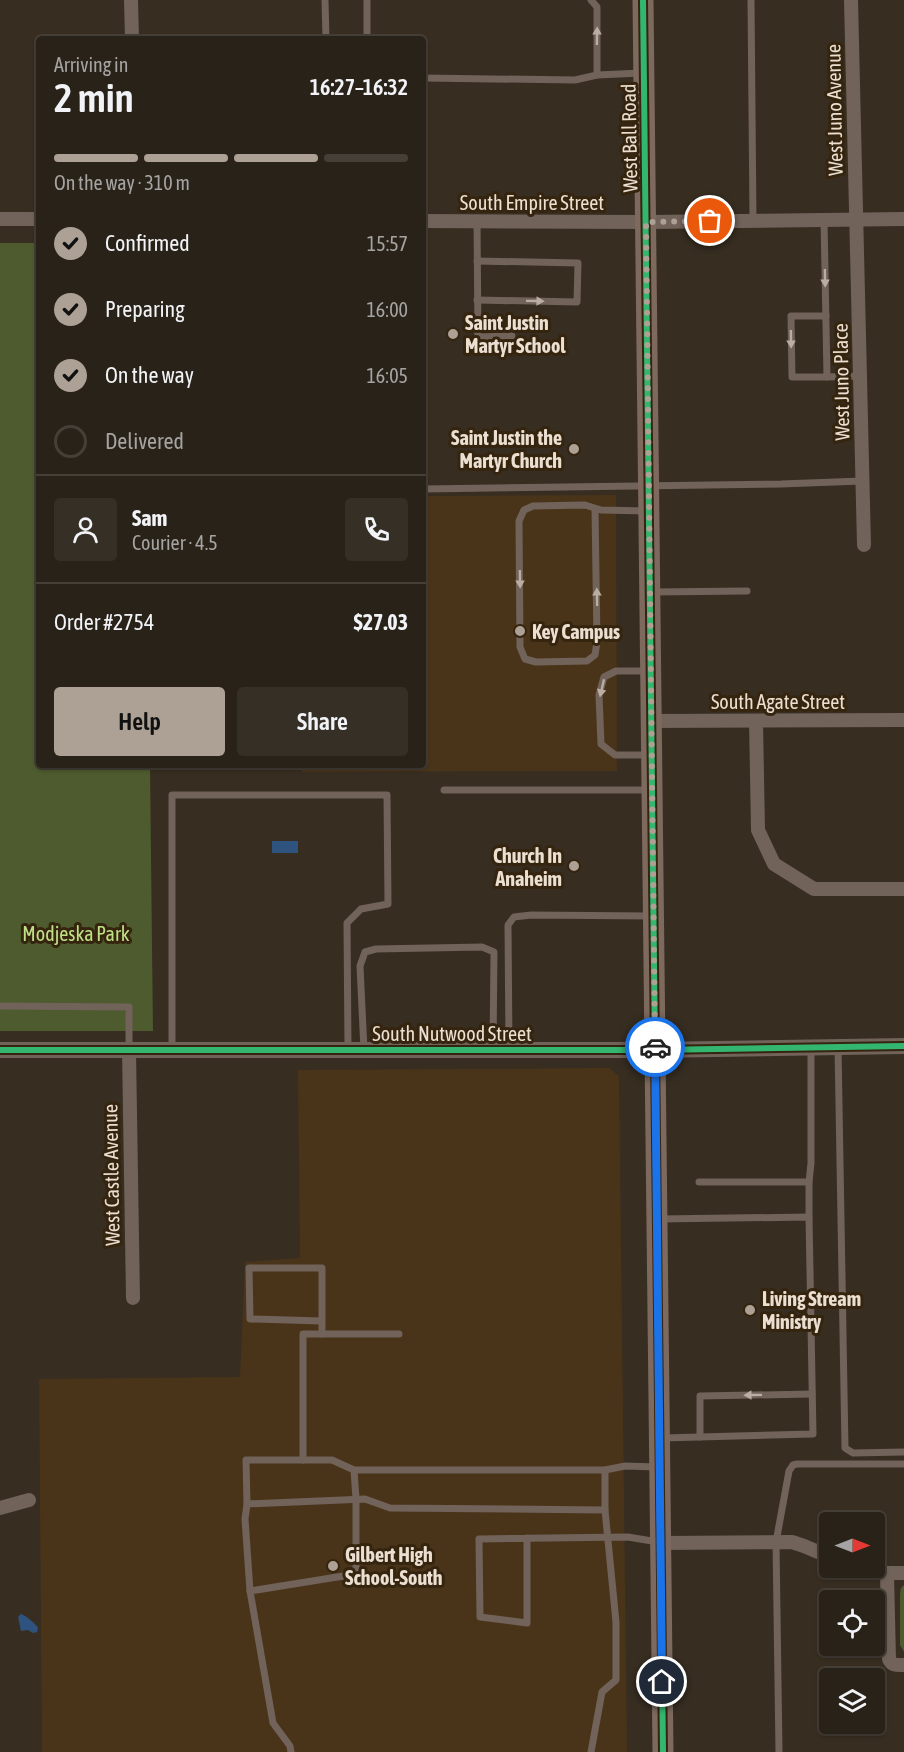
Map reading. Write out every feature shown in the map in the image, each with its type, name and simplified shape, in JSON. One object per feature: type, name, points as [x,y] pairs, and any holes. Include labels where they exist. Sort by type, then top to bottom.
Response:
[{"type":"main road","name":"West Ball Road","points":[[643,0],[663,1752]]},
{"type":"street","points":[[131,0],[132,36]]},
{"type":"street","name":"West Juno Avenue","points":[[851,0],[857,218]]},
{"type":"street","name":"West Juno Place","points":[[857,218],[864,545]]},
{"type":"street","points":[[0,219],[36,219]]},
{"type":"street","name":"South Empire Street","points":[[426,221],[646,222],[904,219]]},
{"type":"street","name":"South Agate Street","points":[[652,721],[904,720]]},
{"type":"street","points":[[756,721],[758,830],[774,864],[814,889],[904,889]]},
{"type":"street","name":"South Nutwood Street","points":[[0,1050],[655,1050],[904,1046]]},
{"type":"street","name":"West Castle Avenue","points":[[129,1051],[132,1298]]},
{"type":"street","points":[[0,1508],[29,1500]]},
{"type":"street","points":[[660,1543],[776,1542],[798,1544],[819,1553]]},
{"type":"street","points":[[904,1573],[887,1573],[889,1659],[892,1664],[904,1665]]},
{"type":"lane","points":[[325,0],[326,36]]},
{"type":"lane","points":[[366,0],[367,36]]},
{"type":"lane","points":[[591,0],[597,7],[597,75]]},
{"type":"lane","points":[[751,0],[753,220]]},
{"type":"lane","points":[[426,78],[575,80],[597,75],[644,73]]},
{"type":"lane","points":[[824,219],[827,377]]},
{"type":"lane","points":[[477,221],[478,337],[512,336]]},
{"type":"lane","points":[[477,261],[578,262],[578,302],[477,300]]},
{"type":"lane","points":[[826,316],[791,316],[792,377],[860,376]]},
{"type":"lane","points":[[426,489],[862,481]]},
{"type":"lane","points":[[595,509],[597,642],[595,655],[587,661],[536,662],[525,659],[520,647],[519,521],[524,510],[533,506],[585,505],[601,510],[649,511]]},
{"type":"lane","points":[[650,592],[747,591]]},
{"type":"lane","points":[[651,671],[616,671],[604,677],[599,694],[601,744],[615,755],[652,755]]},
{"type":"lane","points":[[444,790],[652,790]]},
{"type":"lane","points":[[172,1051],[172,795],[387,795],[388,904],[361,909],[347,923],[356,1050]]},
{"type":"lane","points":[[501,1049],[508,925],[514,917],[654,916]]},
{"type":"lane","points":[[356,1050],[360,966],[365,952],[376,949],[482,947],[494,952],[501,1049]]},
{"type":"lane","points":[[0,1006],[129,1007],[129,1051]]},
{"type":"lane","points":[[659,1438],[813,1434],[808,1182],[811,1163],[811,1047]]},
{"type":"lane","points":[[838,1047],[845,1448],[853,1453],[904,1452]]},
{"type":"lane","points":[[699,1182],[808,1182]]},
{"type":"lane","points":[[657,1219],[809,1217]]},
{"type":"lane","points":[[322,1321],[250,1319],[249,1268],[322,1268],[322,1321],[322,1334]]},
{"type":"lane","points":[[303,1460],[303,1334],[399,1334]]},
{"type":"lane","points":[[700,1437],[700,1396],[812,1394]]},
{"type":"lane","points":[[291,1752],[290,1746],[273,1723],[250,1591],[245,1520],[246,1460],[332,1460],[354,1470],[605,1470],[625,1466],[660,1467]]},
{"type":"lane","points":[[779,1752],[776,1542],[789,1471],[794,1465],[904,1464]]},
{"type":"lane","points":[[250,1591],[356,1574],[354,1470]]},
{"type":"lane","points":[[591,1752],[602,1692],[616,1680],[616,1622],[605,1510],[605,1470]]},
{"type":"lane","points":[[247,1504],[365,1499],[390,1508],[605,1510]]},
{"type":"lane","points":[[527,1538],[527,1623],[480,1617],[479,1539],[527,1538],[608,1538],[628,1537],[660,1543]]},
{"type":"shaded area","name":"Key Campus","points":[[616,495],[617,771],[302,772],[302,768],[426,768],[426,496]]},
{"type":"shaded area","name":"Gilbert High School-South","points":[[609,1068],[619,1076],[627,1752],[42,1752],[39,1379],[240,1377],[245,1262],[300,1258],[298,1070]]},
{"type":"green space","name":"Modjeska Park","points":[[0,243],[36,243],[36,768],[150,768],[153,1031],[0,1031]]},
{"type":"green space","points":[[904,1585],[904,1652],[900,1645],[900,1594]]},
{"type":"water","points":[[272,841],[298,841],[298,853],[272,853]]},
{"type":"water","points":[[21,1614],[35,1624],[38,1628],[37,1632],[21,1631],[18,1617]]},
{"type":"cycle path","points":[[643,0],[663,1752]]},
{"type":"cycle path","points":[[0,1050],[655,1050],[904,1046]]},
{"type":"way so far","points":[[655,1047],[646,222],[710,221]]},
{"type":"place","name":"Saint Justin Martyr School","points":[[453,334]]},
{"type":"place","name":"Saint Justin the Martyr Church","points":[[574,449]]},
{"type":"place","name":"Key Campus","points":[[520,631]]},
{"type":"place","name":"Church In Anaheim","points":[[574,866]]},
{"type":"place","name":"Living Stream Ministry","points":[[750,1310]]},
{"type":"place","name":"Gilbert High School-South","points":[[333,1566]]},
{"type":"route","points":[[655,1047],[662,1682]]}]
